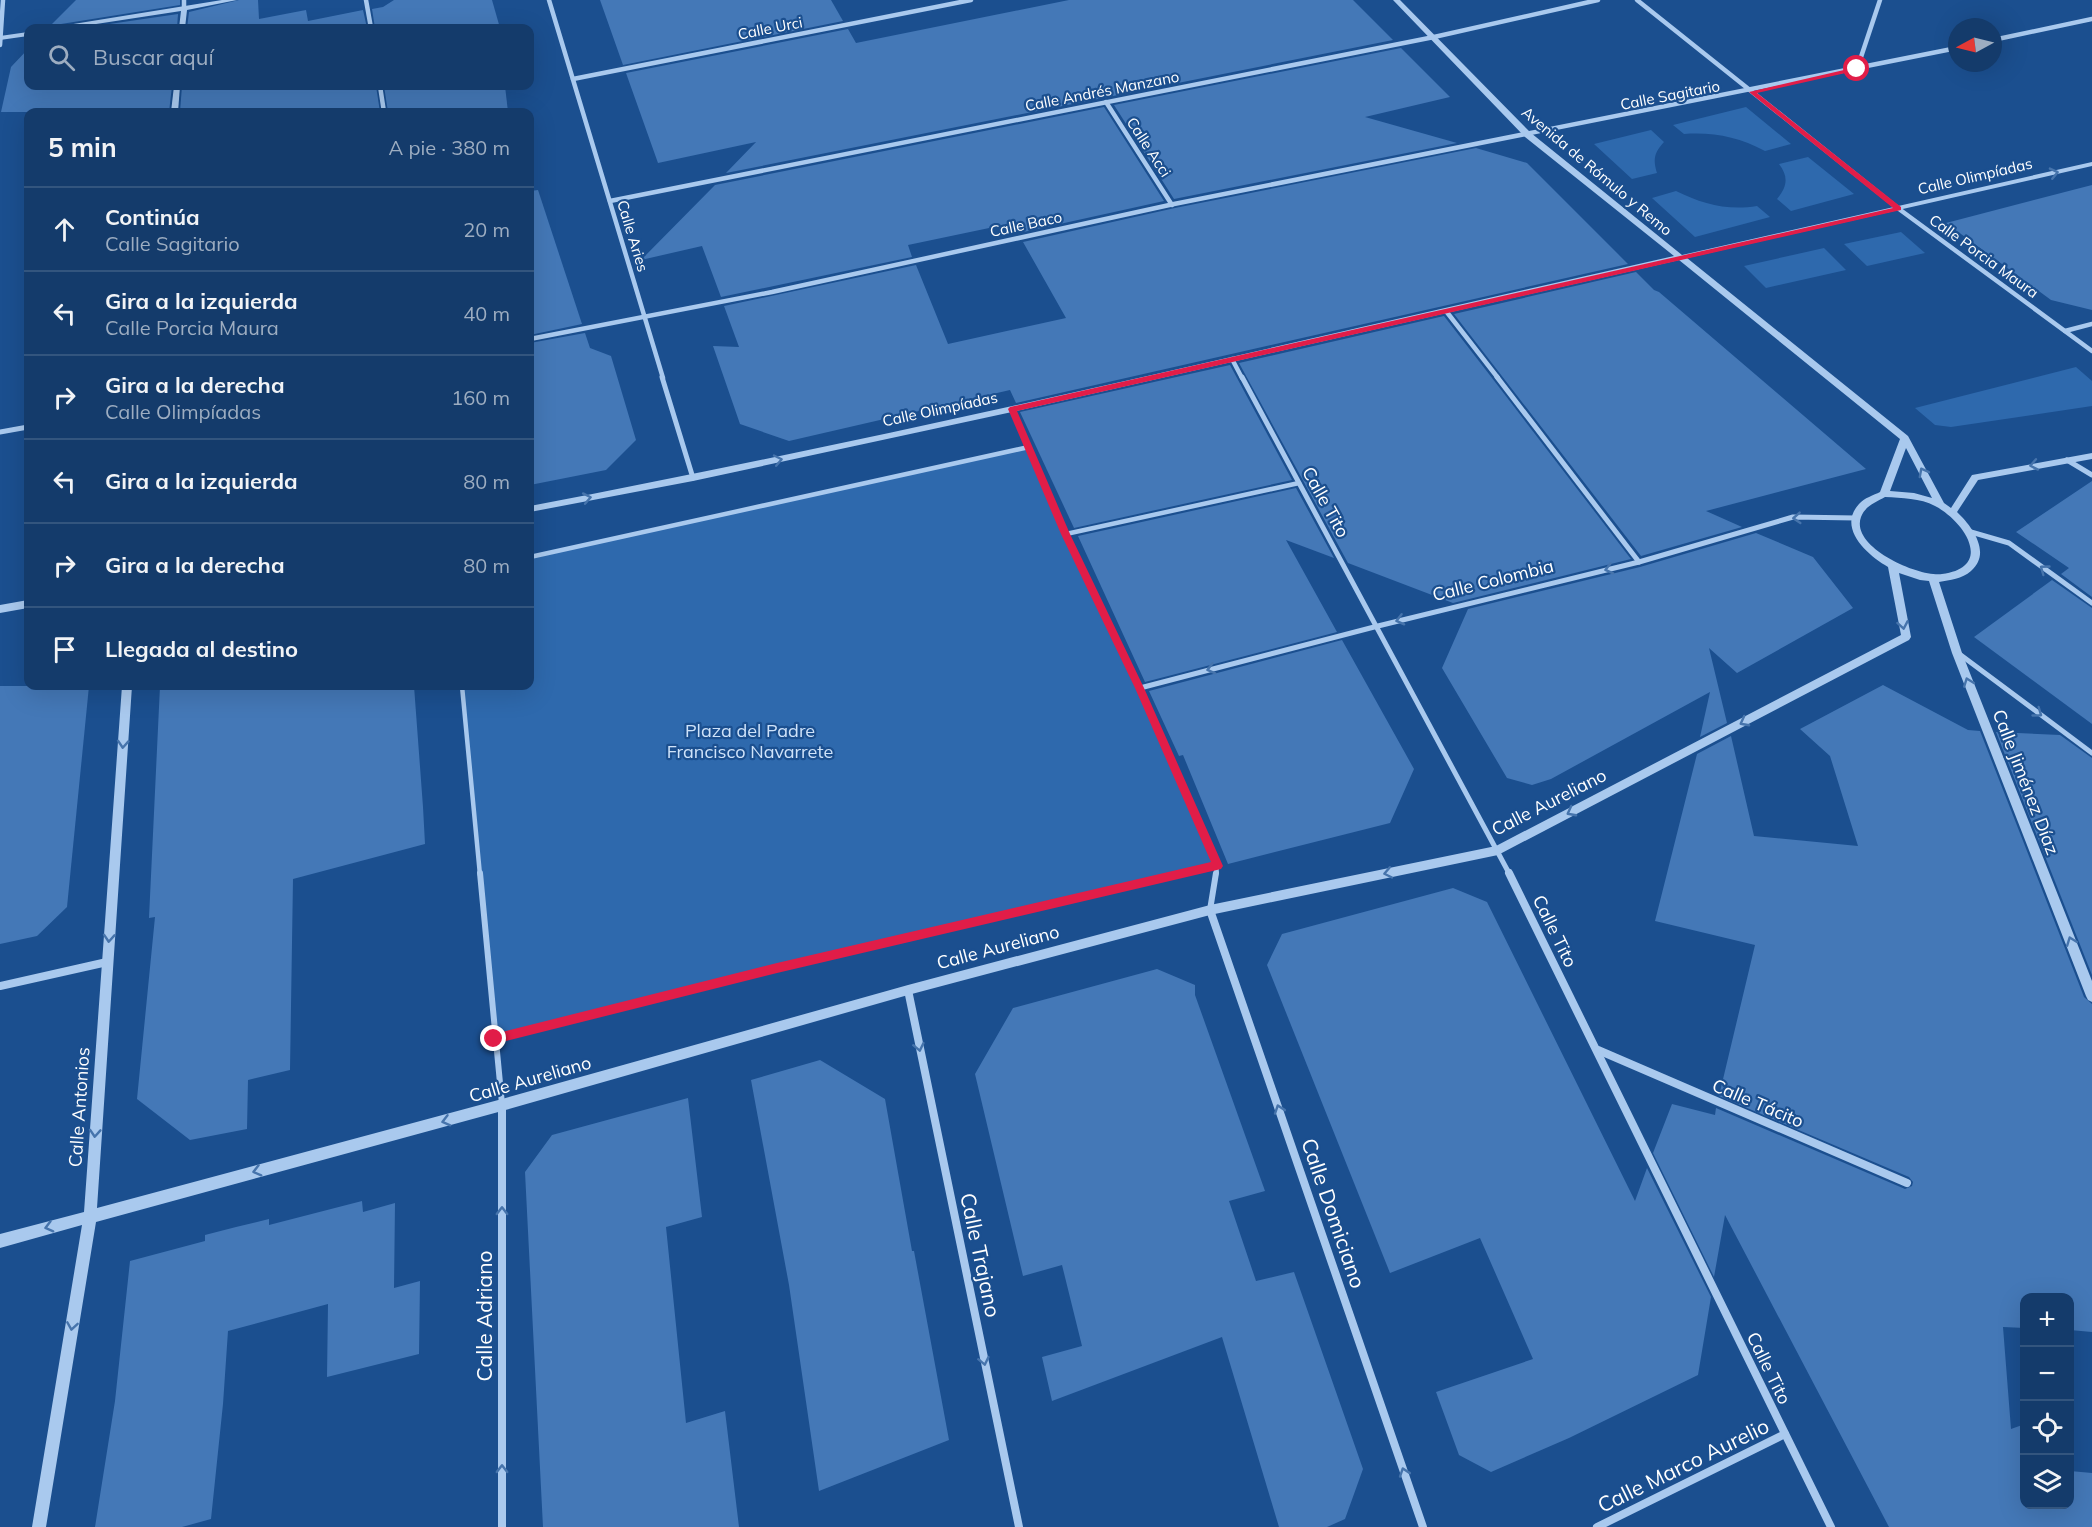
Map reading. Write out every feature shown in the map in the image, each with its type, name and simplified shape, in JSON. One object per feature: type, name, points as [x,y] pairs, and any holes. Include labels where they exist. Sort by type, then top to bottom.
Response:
[{"type":"street","points":[[3,0],[1,40],[24,35]]},
{"type":"street","points":[[182,24],[183,0]]},
{"type":"street","points":[[87,24],[234,0]]},
{"type":"street","points":[[366,0],[370,24]]},
{"type":"street","name":"Calle Aries","points":[[549,0],[693,478]]},
{"type":"street","name":"Calle Urci","points":[[573,79],[971,0]]},
{"type":"street","name":"Avenida de Rómulo y Remo","points":[[1396,0],[1528,135],[1905,438],[1941,506]]},
{"type":"street","name":"Calle Andrés Manzano","points":[[610,201],[1434,37],[1598,0]]},
{"type":"street","name":"Calle Porcia Maura","points":[[1637,0],[1899,209],[2092,351]]},
{"type":"street","points":[[1857,69],[1880,0]]},
{"type":"street","points":[[2002,38],[2092,19]]},
{"type":"street","name":"Calle Sagitario","points":[[1528,135],[1752,92],[1948,50]]},
{"type":"street","points":[[175,108],[177,90]]},
{"type":"street","points":[[381,90],[383,108]]},
{"type":"street","name":"Calle Acci","points":[[1106,102],[1172,204]]},
{"type":"street","name":"Calle Baco","points":[[534,338],[646,320],[1172,204],[1528,135]]},
{"type":"street","name":"Calle Olimpíadas","points":[[534,508],[693,478],[1012,409],[2092,164]]},
{"type":"street","points":[[1446,311],[1639,562]]},
{"type":"street","points":[[2065,331],[2092,324]]},
{"type":"street","name":"Calle Tito","points":[[1232,359],[1498,850],[1831,1527]]},
{"type":"street","points":[[1012,409],[1066,534],[1140,688],[1217,866],[1210,910]]},
{"type":"street","points":[[0,432],[24,428]]},
{"type":"street","points":[[1884,494],[1905,438]]},
{"type":"street","points":[[534,556],[1029,447]]},
{"type":"street","points":[[1952,513],[1975,477],[2092,456]]},
{"type":"street","points":[[2067,459],[2092,476]]},
{"type":"street","points":[[1066,534],[1299,483]]},
{"type":"street","points":[[1884,494],[1922,498],[1941,506],[1952,513],[1971,532],[1976,546],[1975,560],[1967,570],[1952,577],[1933,578],[1911,575],[1893,567],[1876,556],[1864,544],[1857,531],[1856,518],[1860,507],[1870,499],[1884,494]]},
{"type":"street","name":"Calle Colombia","points":[[1140,688],[1378,626],[1639,562],[1793,517],[1856,518]]},
{"type":"street","points":[[1971,532],[2009,543],[2092,603]]},
{"type":"street","name":"Calle Aureliano","points":[[0,1241],[502,1106],[908,990],[1210,910],[1498,850],[1906,637],[1893,567]]},
{"type":"street","name":"Calle Jiménez Díaz","points":[[1933,578],[1957,653],[2092,996]]},
{"type":"street","points":[[0,609],[24,605]]},
{"type":"street","points":[[1957,653],[2092,753]]},
{"type":"street","name":"Calle Antonios","points":[[39,1527],[90,1216],[127,690]]},
{"type":"street","points":[[462,690],[502,1106]]},
{"type":"street","points":[[494,1039],[777,968],[1217,866]]},
{"type":"street","name":"Calle Domiciano","points":[[1210,910],[1424,1527]]},
{"type":"street","points":[[0,986],[108,962]]},
{"type":"street","name":"Calle Trajano","points":[[908,990],[1019,1527]]},
{"type":"street","name":"Calle Tácito","points":[[1598,1050],[1907,1183]]},
{"type":"street","name":"Calle Adriano","points":[[502,1106],[502,1527]]},
{"type":"street","name":"Calle Marco Aurelio","points":[[1597,1527],[1785,1434]]},
{"type":"green space","points":[[1746,107],[1791,144],[1765,151],[1726,137],[1684,134],[1673,125]]},
{"type":"green space","points":[[1651,130],[1664,142],[1655,156],[1657,173],[1632,179],[1594,144]]},
{"type":"green space","points":[[1808,157],[1854,194],[1791,211],[1777,199],[1786,182],[1779,164]]},
{"type":"green space","points":[[1676,191],[1696,200],[1725,207],[1757,206],[1770,217],[1695,237],[1652,198]]},
{"type":"green space","points":[[1901,232],[1925,253],[1867,266],[1844,244]]},
{"type":"green space","points":[[1824,248],[1846,270],[1766,288],[1744,266]]},
{"type":"green space","points":[[2076,367],[2092,381],[2092,406],[1951,427],[1935,425],[1915,408]]},
{"type":"green space","name":"Plaza del Padre Francisco Navarrete","points":[[1029,447],[1066,534],[1140,688],[1217,866],[777,968],[494,1039],[461,690],[534,690],[534,556]]},
{"type":"building","points":[[76,0],[180,0],[180,5],[52,24]]},
{"type":"building","points":[[239,0],[258,0],[259,19],[306,10],[308,21],[363,10],[366,24],[188,24],[189,12]]},
{"type":"building","points":[[394,0],[492,0],[499,24],[374,24],[372,9],[383,7]]},
{"type":"building","points":[[600,0],[831,0],[843,21],[623,65]]},
{"type":"building","points":[[1069,0],[1353,0],[1393,40],[726,173],[756,142],[658,163],[626,73],[848,29],[856,43]]},
{"type":"building","points":[[178,14],[177,24],[109,24]]},
{"type":"building","points":[[1401,48],[1450,97],[1365,117],[1457,143],[1174,199],[1114,105]]},
{"type":"building","points":[[24,53],[24,90],[172,90],[169,108],[24,108],[24,112],[1,112],[11,67]]},
{"type":"building","points":[[182,90],[377,90],[379,108],[180,108]]},
{"type":"building","points":[[385,90],[505,90],[508,108],[387,108]]},
{"type":"building","points":[[1104,107],[1164,201],[1019,233],[1013,223],[908,245],[912,257],[721,297],[702,246],[641,260],[715,185]]},
{"type":"building","points":[[1476,148],[1527,163],[1628,264],[1016,403],[1010,390],[789,441],[740,424],[713,346],[739,347],[724,306],[916,265],[948,344],[1066,318],[1023,242],[1175,208]]},
{"type":"building","points":[[2092,185],[2092,310],[2051,300],[1946,223]]},
{"type":"building","points":[[534,190],[538,190],[582,324],[534,334]]},
{"type":"building","points":[[1636,272],[1654,290],[1866,469],[1706,511],[1742,527],[1641,556],[1454,314]]},
{"type":"building","points":[[1444,316],[1631,559],[1453,603],[1348,563],[1239,363]]},
{"type":"building","points":[[585,333],[590,348],[611,356],[636,440],[606,470],[534,484],[534,342]]},
{"type":"building","points":[[1230,365],[1292,480],[1074,528],[1020,412]]},
{"type":"building","points":[[2092,481],[2092,597],[2061,574],[2069,568],[2016,532]]},
{"type":"building","points":[[1296,488],[1334,558],[1286,540],[1337,632],[1145,682],[1078,536]]},
{"type":"building","points":[[1756,533],[1813,557],[1853,608],[1737,673],[1709,648],[1727,723],[1700,737],[1710,692],[1551,779],[1532,785],[1507,778],[1442,668],[1468,609],[1640,567]]},
{"type":"building","points":[[2052,580],[2092,608],[2092,724],[1974,637]]},
{"type":"building","points":[[1342,640],[1414,769],[1390,823],[1228,864],[1183,755],[1179,756],[1149,691]]},
{"type":"building","points":[[1883,685],[1968,730],[1980,731],[2084,997],[2092,1004],[2092,1332],[2074,1330],[2074,1293],[2020,1293],[2020,1328],[2003,1327],[2011,1429],[2020,1426],[2020,1509],[2074,1509],[2074,1471],[2092,1473],[2092,1527],[1889,1527],[1725,1215],[1714,1277],[1653,1153],[1672,1104],[1715,1115],[1716,1108],[1905,1189],[1912,1186],[1913,1182],[1909,1177],[1719,1096],[1755,945],[1655,921],[1697,754],[1731,736],[1754,836],[1858,846],[1830,756],[1800,729]]},
{"type":"building","points":[[0,686],[24,686],[24,690],[89,690],[67,907],[37,936],[0,944]]},
{"type":"building","points":[[160,690],[414,690],[425,844],[293,879],[290,1070],[248,1080],[247,1129],[190,1140],[137,1099],[155,917],[149,918]]},
{"type":"building","points":[[1996,732],[2060,735],[2092,758],[2092,975]]},
{"type":"building","points":[[1453,888],[1487,902],[1635,1201],[1647,1168],[1711,1297],[1698,1375],[1569,1438],[1491,1472],[1459,1455],[1436,1392],[1533,1359],[1480,1238],[1390,1273],[1267,965],[1282,934]]},
{"type":"building","points":[[1157,969],[1195,985],[1195,995],[1265,1191],[1229,1201],[1256,1281],[1294,1272],[1363,1469],[1345,1519],[1327,1527],[1279,1527],[1222,1337],[1052,1401],[1042,1357],[1082,1346],[1062,1265],[1023,1276],[975,1074],[1013,1008]]},
{"type":"building","points":[[820,1060],[885,1099],[949,1440],[819,1491],[789,1285],[751,1080]]},
{"type":"building","points":[[688,1098],[702,1217],[666,1227],[686,1423],[725,1411],[739,1527],[543,1527],[525,1172],[552,1135]]},
{"type":"building","points":[[362,1201],[363,1212],[395,1203],[394,1288],[420,1281],[419,1354],[327,1377],[328,1304],[228,1331],[211,1519],[182,1527],[95,1527],[115,1401],[130,1261],[205,1241],[205,1235],[269,1219],[269,1225]]},
{"type":"route","points":[[494,1039],[777,968],[1217,866],[1140,688],[1066,534],[1012,409],[1899,209],[1752,92],[1857,69]]}]
